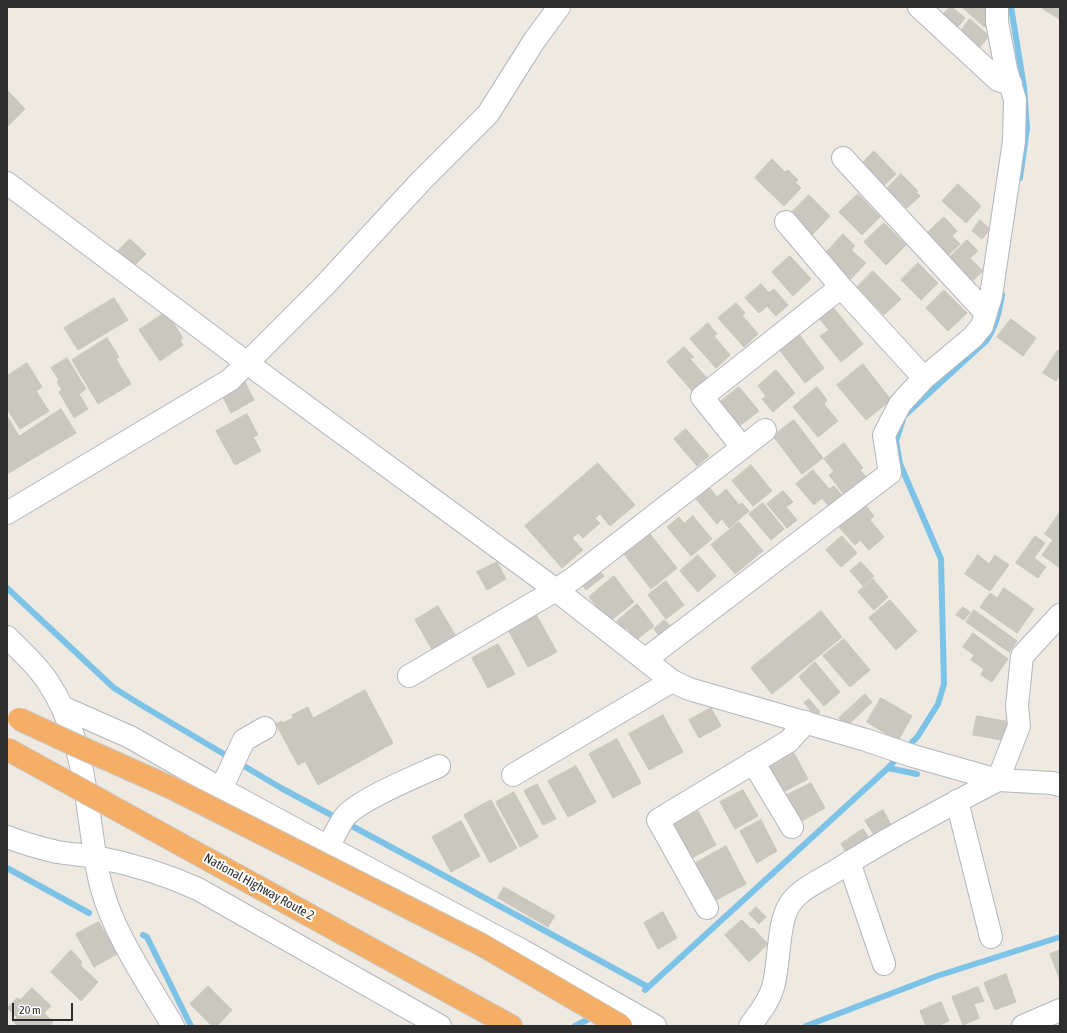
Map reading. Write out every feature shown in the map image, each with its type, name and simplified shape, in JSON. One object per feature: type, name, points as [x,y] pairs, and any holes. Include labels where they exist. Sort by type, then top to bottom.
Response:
[{"type":"highway","points":[[13,716],[172,788],[482,945],[621,1026]]},
{"type":"highway","name":"National Highway Route 2","points":[[7,749],[511,1026]]},
{"type":"highway","points":[[289,904],[484,1026]]},
{"type":"street","points":[[7,513],[230,380],[325,285],[421,181],[488,114],[534,41],[559,7]]},
{"type":"street","points":[[919,7],[998,80],[1011,84]]},
{"type":"street","points":[[646,660],[890,472],[884,435],[900,404],[924,378],[973,337],[982,326],[991,296],[1014,141],[1015,100],[1006,69],[997,22],[997,7]]},
{"type":"street","points":[[843,158],[986,313]]},
{"type":"street","points":[[7,183],[247,363],[556,590],[672,681],[689,689],[806,722],[904,753],[998,780],[1052,783],[1060,785]]},
{"type":"street","points":[[786,222],[841,287],[924,378]]},
{"type":"street","points":[[742,447],[702,397],[841,287]]},
{"type":"street","points":[[409,676],[574,578],[765,430]]},
{"type":"street","points":[[750,1026],[769,998],[774,985],[784,915],[790,903],[803,891],[849,862],[957,801],[998,780],[1019,726],[1017,706],[1022,656],[1060,615]]},
{"type":"street","points":[[7,637],[47,681],[62,707],[73,734],[82,765],[102,889],[113,918],[126,945],[173,1026]]},
{"type":"street","points":[[513,776],[672,681]]},
{"type":"street","points":[[62,707],[130,737],[221,789],[523,951],[655,1026]]},
{"type":"street","points":[[707,908],[658,820],[789,741],[806,722]]},
{"type":"street","points":[[221,789],[244,740],[265,728]]},
{"type":"street","points":[[753,762],[792,827]]},
{"type":"street","points":[[328,847],[342,822],[357,806],[439,766]]},
{"type":"street","points":[[957,801],[991,937]]},
{"type":"street","points":[[7,837],[28,845],[139,866],[170,876],[198,889],[440,1026]]},
{"type":"street","points":[[849,862],[884,964]]},
{"type":"street","points":[[1023,1026],[1060,1010]]},
{"type":"building","points":[[950,7],[965,18],[952,34],[937,21]]},
{"type":"building","points":[[962,7],[990,7],[986,12],[993,18],[985,27]]},
{"type":"building","points":[[1040,7],[1060,7],[1060,19]]},
{"type":"building","points":[[970,19],[989,36],[976,52],[957,36]]},
{"type":"building","points":[[7,90],[25,109],[7,127]]},
{"type":"building","points":[[874,151],[896,174],[880,189],[859,167]]},
{"type":"building","points":[[772,159],[785,172],[788,170],[798,180],[795,182],[801,188],[784,206],[755,178]]},
{"type":"building","points":[[901,174],[918,191],[916,192],[920,196],[907,208],[900,201],[897,204],[884,192]]},
{"type":"building","points":[[958,184],[981,206],[966,223],[942,201]]},
{"type":"building","points":[[858,194],[880,217],[862,235],[839,212]]},
{"type":"building","points":[[809,195],[830,216],[810,237],[789,215]]},
{"type":"building","points":[[944,217],[957,231],[952,236],[960,244],[945,258],[924,236]]},
{"type":"building","points":[[980,220],[990,229],[982,239],[972,231]]},
{"type":"building","points":[[884,223],[906,245],[886,265],[864,242]]},
{"type":"building","points":[[843,234],[855,246],[851,250],[866,263],[850,280],[823,256]]},
{"type":"building","points":[[130,239],[146,254],[133,267],[117,252]]},
{"type":"building","points":[[967,240],[978,251],[970,258],[983,271],[969,284],[946,261]]},
{"type":"building","points":[[790,256],[811,279],[793,296],[772,272]]},
{"type":"building","points":[[918,263],[938,283],[921,300],[901,280]]},
{"type":"building","points":[[873,271],[901,299],[884,315],[857,287]]},
{"type":"building","points":[[761,284],[769,293],[774,289],[788,305],[776,316],[767,306],[759,313],[745,298]]},
{"type":"building","points":[[944,290],[967,313],[948,331],[926,308]]},
{"type":"building","points":[[114,298],[128,320],[78,350],[64,328]]},
{"type":"building","points":[[736,303],[745,313],[742,315],[758,334],[744,347],[718,318]]},
{"type":"building","points":[[831,305],[863,344],[841,362],[820,336],[829,330],[818,317]]},
{"type":"building","points":[[166,312],[183,338],[180,340],[183,345],[160,361],[139,330]]},
{"type":"building","points":[[1011,319],[1036,338],[1023,356],[997,337]]},
{"type":"building","points":[[708,323],[717,334],[714,336],[730,355],[716,368],[690,339]]},
{"type":"building","points":[[798,333],[824,368],[805,383],[778,348]]},
{"type":"building","points":[[107,338],[119,357],[116,359],[131,384],[98,404],[72,360]]},
{"type":"building","points":[[684,347],[694,357],[690,359],[707,378],[692,391],[667,362]]},
{"type":"building","points":[[1058,350],[1060,351],[1060,374],[1056,381],[1043,373]]},
{"type":"building","points":[[67,358],[86,389],[79,394],[88,409],[74,418],[59,392],[62,390],[57,382],[59,380],[51,368]]},
{"type":"building","points":[[27,363],[42,387],[36,391],[49,411],[20,429],[7,409],[7,376]]},
{"type":"building","points":[[863,364],[891,400],[866,420],[837,385]]},
{"type":"building","points":[[776,370],[795,393],[773,412],[762,399],[766,396],[758,386]]},
{"type":"building","points":[[243,378],[254,400],[231,413],[223,397],[230,394],[226,387]]},
{"type":"building","points":[[739,387],[759,411],[738,427],[719,403]]},
{"type":"building","points":[[817,387],[827,400],[824,404],[838,421],[818,437],[793,407]]},
{"type":"building","points":[[61,409],[76,433],[7,474],[7,416],[19,436]]},
{"type":"building","points":[[247,414],[258,435],[253,437],[261,451],[235,465],[216,431]]},
{"type":"building","points":[[794,420],[823,458],[802,474],[773,436]]},
{"type":"building","points":[[686,429],[709,456],[697,466],[674,439]]},
{"type":"building","points":[[844,443],[863,468],[860,470],[868,479],[845,496],[829,475],[834,471],[824,459]]},
{"type":"building","points":[[598,463],[635,505],[610,526],[600,514],[595,518],[600,523],[583,538],[578,533],[572,538],[583,550],[562,568],[525,526]]},
{"type":"building","points":[[751,465],[772,491],[753,506],[732,481]]},
{"type":"building","points":[[813,470],[829,489],[834,486],[845,499],[832,510],[822,498],[814,505],[796,484]]},
{"type":"building","points":[[709,487],[717,497],[726,489],[739,505],[742,503],[749,511],[729,528],[722,519],[717,524],[696,499]]},
{"type":"building","points":[[783,491],[793,502],[786,507],[797,520],[787,528],[767,504]]},
{"type":"building","points":[[763,503],[784,529],[771,540],[749,514]]},
{"type":"building","points":[[864,503],[874,516],[870,520],[884,537],[869,550],[860,540],[855,545],[838,526]]},
{"type":"building","points":[[1060,512],[1060,568],[1042,555],[1053,540],[1045,534]]},
{"type":"building","points":[[693,516],[712,539],[691,556],[667,527],[679,517],[684,523]]},
{"type":"building","points":[[739,522],[763,551],[735,574],[711,545]]},
{"type":"building","points":[[650,534],[677,568],[651,589],[624,554]]},
{"type":"building","points":[[842,536],[857,553],[841,567],[826,550]]},
{"type":"building","points":[[1035,536],[1045,543],[1034,558],[1046,567],[1038,578],[1016,563]]},
{"type":"building","points":[[698,555],[716,576],[698,592],[680,571]]},
{"type":"building","points":[[978,555],[989,564],[995,555],[1009,565],[990,591],[965,574]]},
{"type":"building","points":[[497,562],[506,579],[487,590],[477,572]]},
{"type":"building","points":[[861,562],[874,576],[863,586],[850,571]]},
{"type":"building","points":[[596,567],[604,576],[586,590],[579,581]]},
{"type":"building","points":[[614,576],[634,602],[609,622],[589,597]]},
{"type":"building","points":[[873,579],[888,597],[874,610],[858,592]]},
{"type":"building","points":[[666,581],[684,605],[666,619],[648,595]]},
{"type":"building","points":[[1004,588],[1034,609],[1017,633],[980,607],[990,593],[997,598]]},
{"type":"building","points":[[890,600],[917,631],[896,650],[869,618]]},
{"type":"building","points":[[637,604],[654,626],[636,640],[627,628],[624,630],[617,621]]},
{"type":"building","points":[[438,606],[457,638],[433,651],[415,620]]},
{"type":"building","points":[[963,607],[970,612],[964,620],[956,615]]},
{"type":"building","points":[[533,609],[557,652],[528,667],[505,624]]},
{"type":"building","points":[[974,610],[1017,641],[1009,652],[966,622]]},
{"type":"building","points":[[821,611],[842,637],[772,694],[751,668]]},
{"type":"building","points":[[665,620],[673,630],[661,639],[654,629]]},
{"type":"building","points":[[973,633],[1008,659],[992,682],[981,675],[984,669],[971,660],[974,655],[963,647]]},
{"type":"building","points":[[844,639],[870,670],[850,687],[823,656]]},
{"type":"building","points":[[498,644],[515,674],[488,688],[472,658]]},
{"type":"building","points":[[815,662],[840,692],[824,706],[799,677]]},
{"type":"building","points":[[365,690],[393,743],[318,785],[305,761],[298,765],[276,724],[282,721],[283,723],[293,718],[292,715],[308,707],[313,718]]},
{"type":"building","points":[[865,694],[872,702],[847,726],[839,718]]},
{"type":"building","points":[[881,698],[912,716],[898,741],[867,722]]},
{"type":"building","points":[[809,699],[820,712],[816,716],[804,703]]},
{"type":"building","points":[[711,708],[721,726],[699,738],[689,720]]},
{"type":"building","points":[[663,715],[683,752],[649,770],[629,734]]},
{"type":"building","points":[[977,716],[1010,722],[1008,741],[973,735]]},
{"type":"building","points":[[617,739],[641,783],[613,798],[589,754]]},
{"type":"building","points":[[794,753],[808,779],[783,792],[769,767]]},
{"type":"building","points":[[576,766],[596,802],[568,817],[548,781]]},
{"type":"building","points":[[811,783],[825,808],[800,822],[785,796]]},
{"type":"building","points":[[537,784],[556,819],[543,825],[524,791]]},
{"type":"building","points":[[743,790],[758,816],[735,829],[720,802]]},
{"type":"building","points":[[514,792],[538,837],[520,847],[496,802]]},
{"type":"building","points":[[491,800],[517,848],[490,863],[464,815]]},
{"type":"building","points":[[883,810],[893,828],[876,838],[865,821]]},
{"type":"building","points":[[698,811],[716,845],[690,859],[672,825]]},
{"type":"building","points":[[761,820],[777,851],[757,863],[740,831]]},
{"type":"building","points":[[461,821],[480,856],[451,872],[432,837]]},
{"type":"building","points":[[863,829],[871,841],[849,856],[841,844]]},
{"type":"building","points":[[726,846],[746,884],[714,901],[694,864]]},
{"type":"building","points":[[504,887],[555,916],[548,927],[498,898]]},
{"type":"building","points":[[756,907],[766,917],[759,924],[749,914]]},
{"type":"building","points":[[663,912],[677,938],[658,949],[644,923]]},
{"type":"building","points":[[742,920],[751,929],[753,928],[768,944],[749,962],[725,935]]},
{"type":"building","points":[[99,922],[117,954],[94,967],[76,934]]},
{"type":"building","points":[[71,950],[82,962],[80,965],[98,982],[81,1001],[51,972]]},
{"type":"building","points":[[1060,950],[1060,980],[1050,954]]},
{"type":"building","points":[[1006,974],[1016,1002],[995,1010],[984,983]]},
{"type":"building","points":[[208,986],[232,1010],[217,1026],[212,1026],[190,1004]]},
{"type":"building","points":[[978,987],[984,1001],[974,1004],[979,1018],[963,1025],[952,997]]},
{"type":"building","points":[[32,988],[51,1006],[44,1013],[53,1022],[50,1026],[18,1026],[13,1021],[17,1017],[7,1008],[17,998],[20,1000]]},
{"type":"building","points":[[941,1002],[949,1021],[940,1025],[941,1026],[926,1026],[920,1011]]},
{"type":"waterway","points":[[1011,7],[1024,87],[1027,128],[1020,178]]},
{"type":"waterway","points":[[905,750],[918,736],[938,704],[944,684],[941,559],[900,464],[896,441],[904,416],[986,341],[995,325],[1002,295]]},
{"type":"waterway","points":[[7,588],[114,688],[281,788],[648,987]]},
{"type":"waterway","points":[[645,990],[888,768],[899,756]]},
{"type":"waterway","points":[[888,768],[917,774]]},
{"type":"waterway","points":[[7,868],[89,913]]},
{"type":"waterway","points":[[143,935],[147,937],[191,1026]]},
{"type":"waterway","points":[[806,1026],[937,976],[1060,937]]},
{"type":"waterway","points":[[575,1026],[591,1018]]}]
